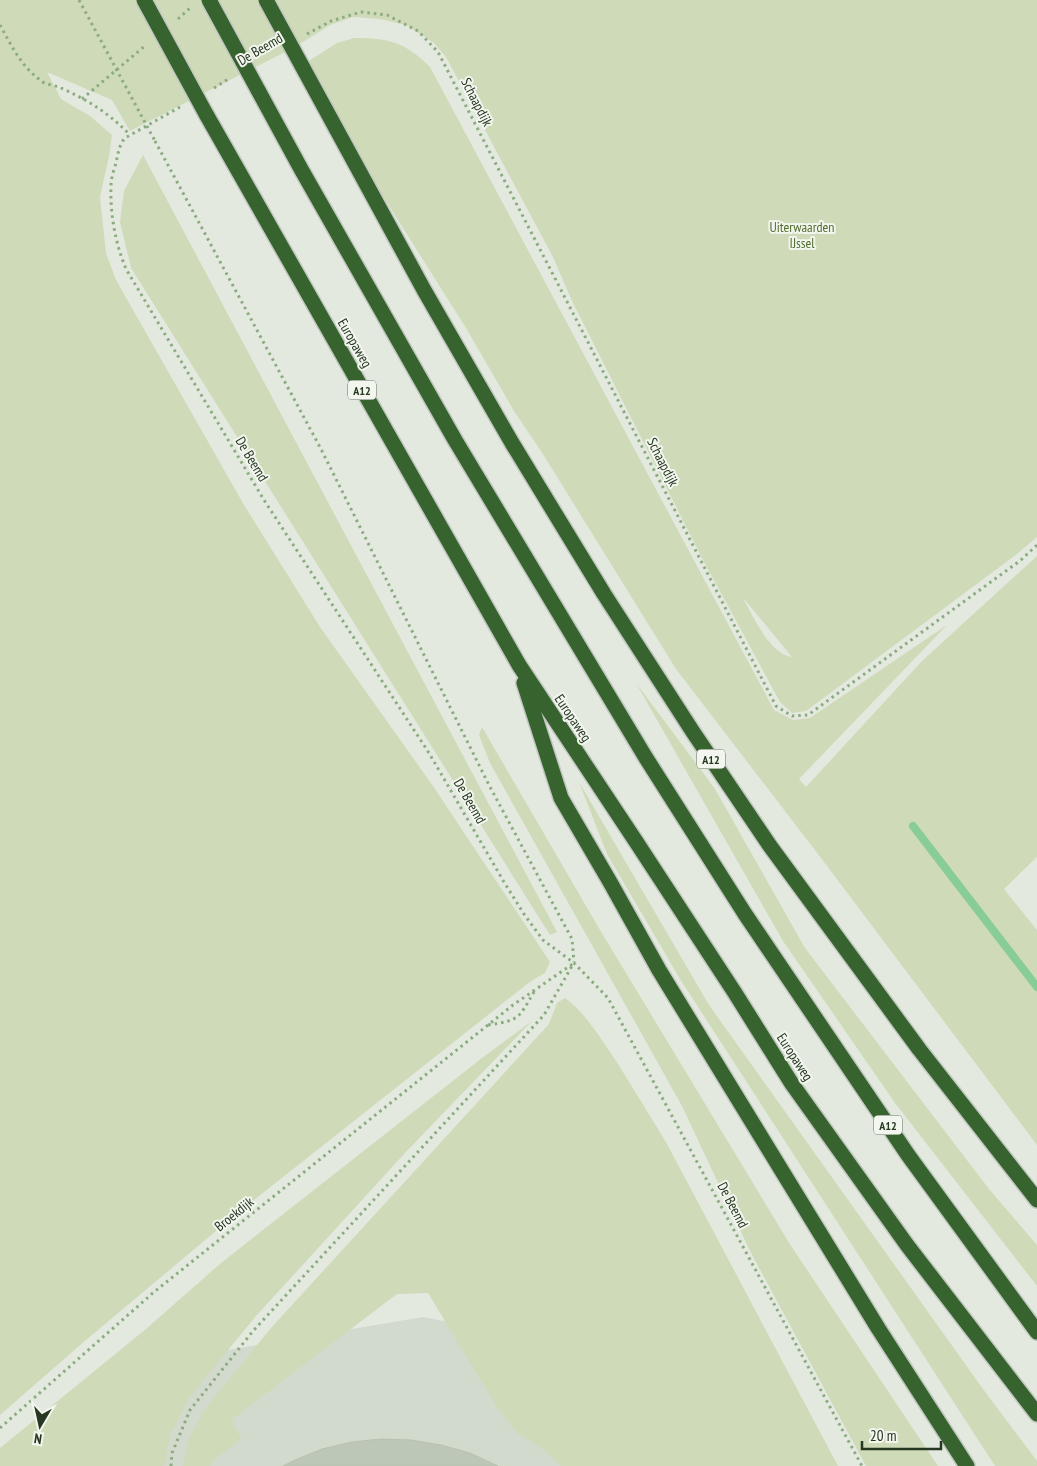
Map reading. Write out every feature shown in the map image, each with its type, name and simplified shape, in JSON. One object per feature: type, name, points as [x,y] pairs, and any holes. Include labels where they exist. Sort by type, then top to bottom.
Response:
[{"type":"highway","name":"Europaweg","points":[[144,0],[206,114],[519,665],[736,993],[792,1084],[907,1245],[1037,1414]]},
{"type":"highway","name":"A12","points":[[209,0],[306,178],[455,440],[646,758],[745,914],[902,1147],[1037,1332]]},
{"type":"highway","name":"A12","points":[[266,0],[424,290],[512,443],[604,594],[682,716],[770,846],[907,1034],[1037,1200]]},
{"type":"highway","name":"A12","points":[[519,665],[561,798],[669,986],[878,1328],[967,1466]]},
{"type":"path","points":[[79,0],[322,449],[490,788],[572,939],[574,963],[564,977],[544,1015],[253,1331],[190,1410],[172,1454],[171,1466]]},
{"type":"path","points":[[171,25],[193,6]]},
{"type":"path","name":"Schaapdijk","points":[[306,35],[331,21],[361,12],[387,15],[418,32],[438,52],[776,706],[792,716],[808,714],[1021,560],[1037,545]]},
{"type":"path","points":[[0,25],[18,59],[41,82],[59,87],[82,99],[116,120],[130,135],[181,107]]},
{"type":"path","points":[[82,99],[149,43]]},
{"type":"path","name":"De Beemd","points":[[206,92],[231,78]]},
{"type":"path","name":"De Beemd","points":[[130,135],[121,143],[110,184],[113,230],[118,250],[126,269],[264,500],[429,753],[514,898],[543,940],[574,963],[608,998],[862,1466]]},
{"type":"path","name":"Broekdijk","points":[[0,1428],[154,1292],[488,1025],[535,989],[574,963]]},
{"type":"path","points":[[488,1025],[510,1021],[520,1016],[535,989]]},
{"type":"shaded area","points":[[423,1317],[514,1335],[631,1466],[40,1466],[174,1359]]},
{"type":"green space","name":"Uiterwaarden IJssel","points":[[0,0],[1037,0],[1037,537],[1017,554],[806,711],[792,713],[780,702],[702,558],[572,301],[553,257],[446,57],[434,43],[406,25],[380,19],[353,17],[330,25],[295,47],[130,131],[112,100],[47,72],[61,99],[90,116],[112,135],[100,197],[106,253],[116,280],[244,505],[320,627],[433,786],[550,962],[545,973],[531,981],[235,1215],[0,1415]],"holes":[[[745,600],[792,657],[784,654],[770,642],[758,625]]]},
{"type":"green space","points":[[354,38],[377,39],[396,43],[412,52],[430,67],[774,710],[793,720],[810,718],[947,625],[799,779],[806,787],[922,661],[1037,556],[1037,857],[1004,889],[1037,930],[1037,1145],[676,669],[541,451],[514,411],[466,328],[330,112],[304,64],[337,43]]},
{"type":"green space","points":[[143,155],[557,932],[550,935],[131,268],[120,222],[124,191]]},
{"type":"green space","points":[[636,683],[715,789],[805,948],[989,1189],[1037,1245],[1037,1286],[895,1103],[783,941]]},
{"type":"green space","points":[[482,727],[600,930],[791,1246],[938,1466],[866,1466],[750,1251],[682,1106],[490,763],[479,735]]},
{"type":"green space","points":[[579,782],[709,1005],[983,1389],[1037,1461],[1037,1466],[995,1466],[680,979],[607,854]]},
{"type":"green space","points":[[565,998],[573,1004],[600,1037],[667,1144],[838,1466],[561,1466],[544,1450],[516,1432],[497,1407],[428,1293],[397,1294],[231,1420],[241,1439],[214,1460],[210,1466],[183,1466],[189,1439],[205,1409],[271,1328],[549,1024],[557,1003]]},
{"type":"green space","points":[[532,1021],[404,1154],[256,1316],[189,1398],[171,1433],[164,1466],[0,1466],[0,1448],[146,1329],[221,1263],[482,1058]]},
{"type":"building","points":[[381,1439],[411,1440],[441,1445],[470,1453],[498,1466],[283,1466],[322,1449],[352,1442]]},
{"type":"waterway","points":[[913,826],[1037,987]]}]
